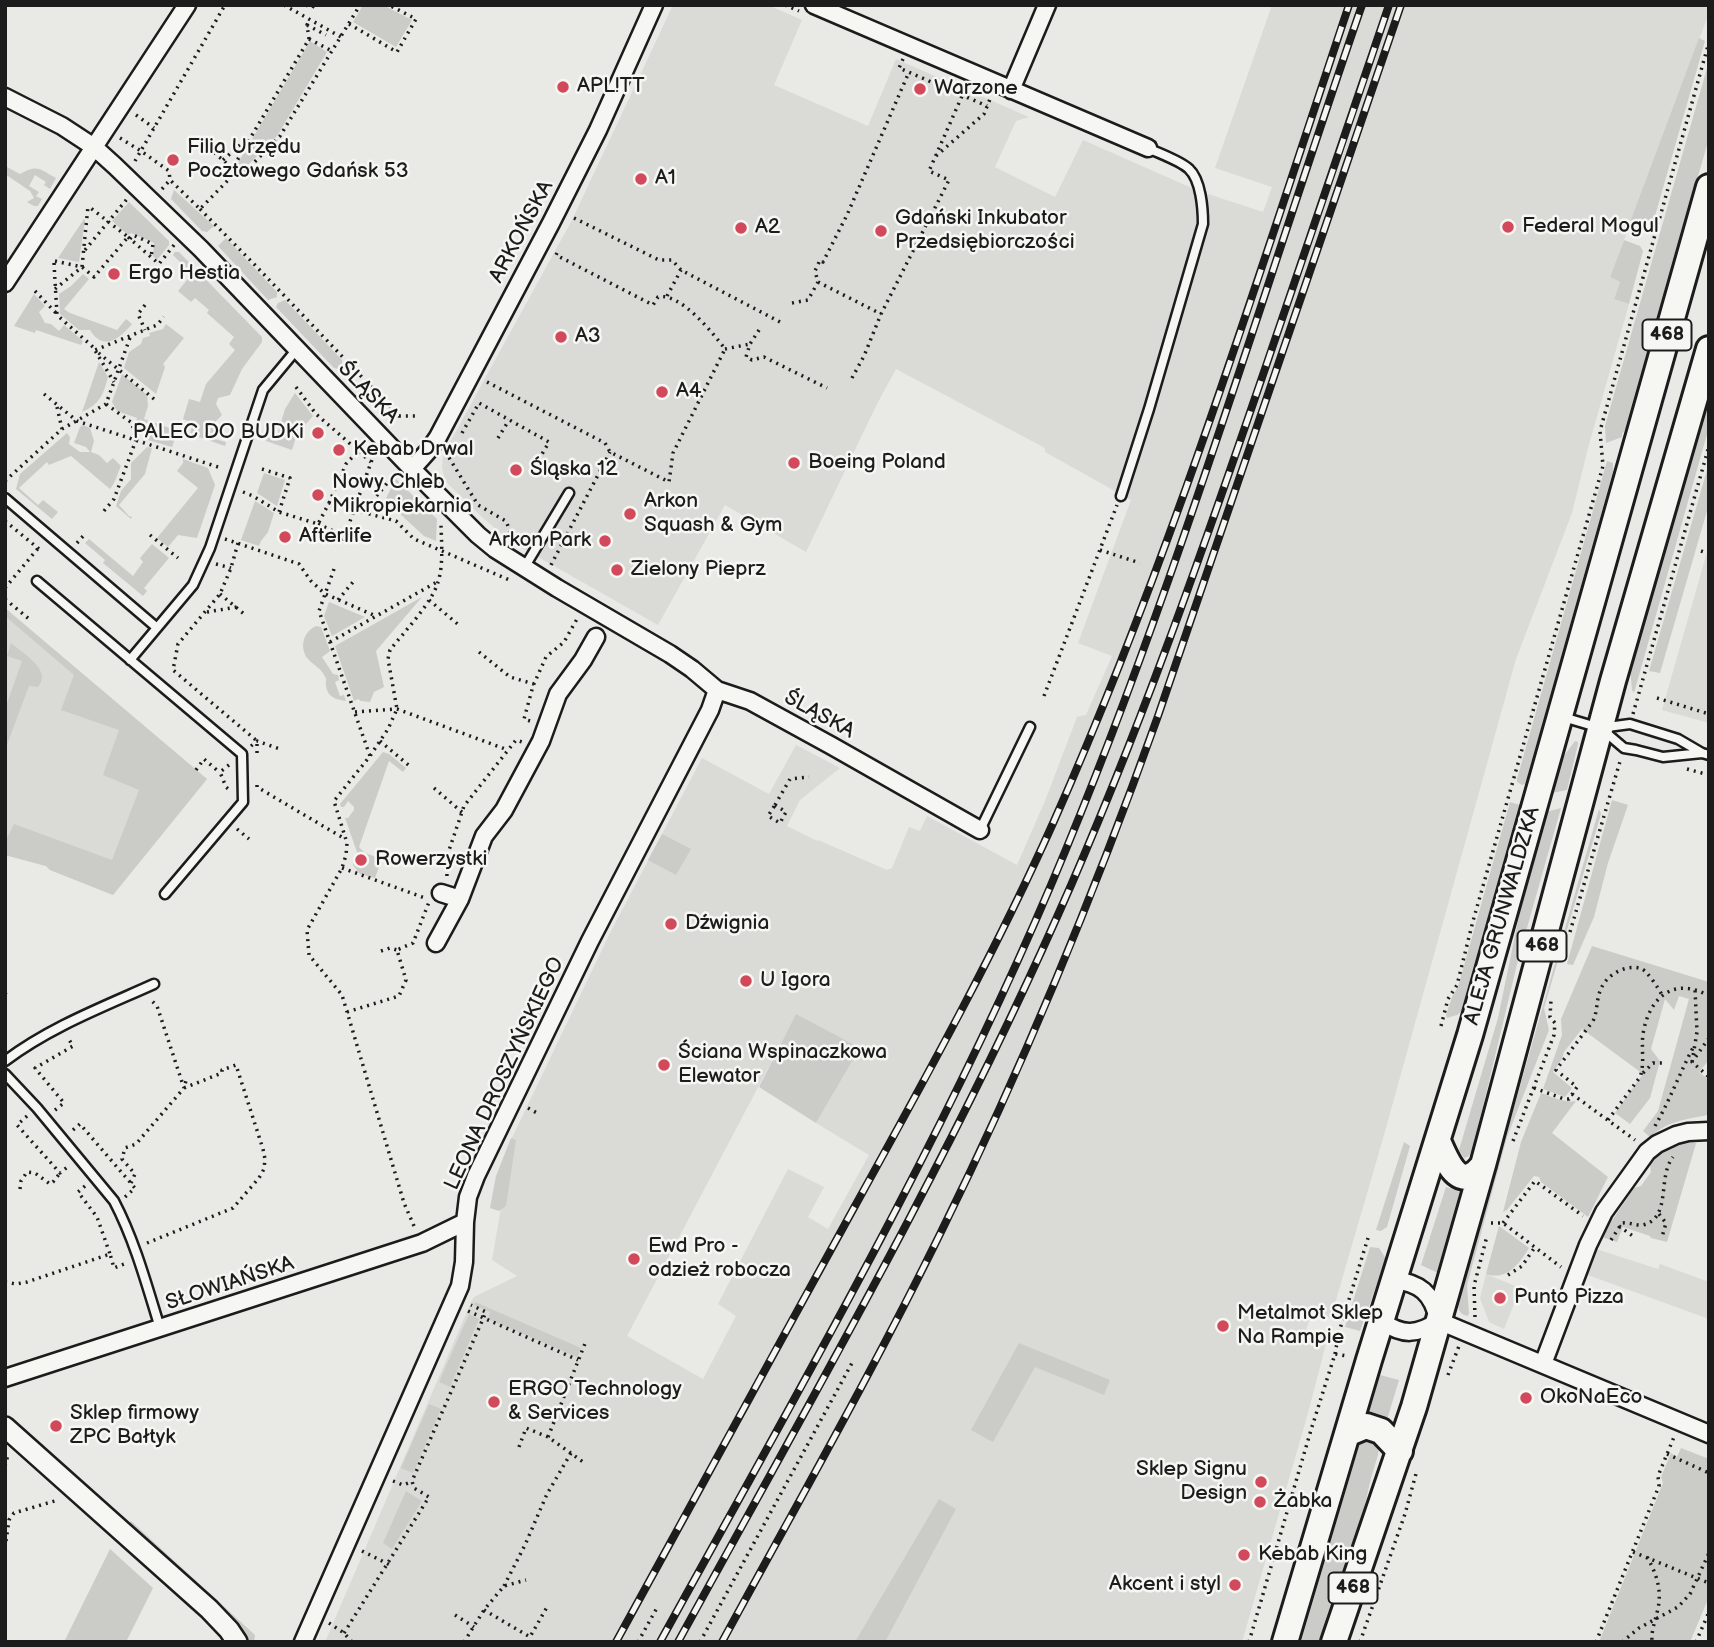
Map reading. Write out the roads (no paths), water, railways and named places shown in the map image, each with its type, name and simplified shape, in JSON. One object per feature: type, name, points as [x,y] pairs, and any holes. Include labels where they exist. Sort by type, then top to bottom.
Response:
[{"type":"main road","name":"ALEJA GRUNWALDZKA","points":[[1285,1642],[1438,1141],[1709,187]]},
{"type":"main road","name":"ALEJA GRUNWALDZKA","points":[[1334,1642],[1400,1451],[1439,1321],[1600,728],[1709,349]]},
{"type":"main road","points":[[1438,1141],[1451,1169],[1457,1174],[1471,1176],[1483,1165]]},
{"type":"main road","points":[[1347,1433],[1366,1426],[1381,1432],[1400,1451]]},
{"type":"street","points":[[5,283],[187,5]]},
{"type":"street","name":"ARKOŃSKA","points":[[412,469],[438,437],[551,223],[598,130],[654,5]]},
{"type":"street","points":[[814,5],[1148,148]]},
{"type":"street","points":[[1011,90],[1047,5]]},
{"type":"street","name":"ŚLĄSKA","points":[[5,97],[62,126],[94,147],[201,248],[412,469],[495,549],[670,654],[718,690],[750,701],[980,830]]},
{"type":"street","points":[[436,943],[449,896],[484,836],[504,810],[541,741],[558,694],[596,637]]},
{"type":"street","name":"LEONA DROSZYŃSKIEGO","points":[[303,1642],[460,1286],[468,1197],[590,941],[718,690]]},
{"type":"street","points":[[1544,1364],[1588,1245],[1612,1201],[1647,1152],[1657,1144],[1664,1139],[1688,1132],[1709,1131]]},
{"type":"street","name":"SŁOWIAŃSKA","points":[[5,1378],[422,1243],[465,1222]]},
{"type":"street","points":[[1394,1280],[1409,1281],[1425,1291],[1432,1300],[1439,1321],[1709,1434]]},
{"type":"street","points":[[1381,1321],[1390,1327],[1410,1332],[1420,1331],[1439,1321]]},
{"type":"street","points":[[5,1427],[209,1609],[237,1642]]},
{"type":"lane","points":[[1121,496],[1203,224],[1200,193],[1190,169],[1148,148]]},
{"type":"lane","points":[[130,660],[193,586],[210,548],[262,390],[297,349]]},
{"type":"lane","points":[[524,568],[569,493]]},
{"type":"lane","points":[[5,498],[156,627]]},
{"type":"lane","points":[[37,581],[242,754],[243,802],[165,894]]},
{"type":"lane","points":[[1560,716],[1600,728],[1624,748],[1663,757],[1705,754]]},
{"type":"lane","points":[[1600,728],[1630,724],[1678,738],[1705,754]]},
{"type":"lane","points":[[980,830],[1030,727]]},
{"type":"lane","points":[[5,1061],[55,1029],[154,984]]},
{"type":"lane","points":[[5,1074],[79,1157],[116,1205],[160,1328]]},
{"type":"railway","points":[[616,1642],[933,1063],[984,967],[1054,821],[1097,721],[1175,519],[1349,5]]},
{"type":"railway","points":[[660,1642],[815,1362],[915,1174],[1008,982],[1051,885],[1137,668],[1176,558],[1362,5]]},
{"type":"railway","points":[[678,1642],[923,1193],[1014,1010],[1087,849],[1194,573],[1389,5]]},
{"type":"railway","points":[[722,1642],[915,1284],[972,1169],[1057,977],[1158,716],[1401,5]]},
{"type":"place","name":"APL!TT","points":[[563,87]]},
{"type":"place","name":"Warzone","points":[[920,89]]},
{"type":"place","name":"Filia Urzędu Pocztowego Gdańsk 53","points":[[173,160]]},
{"type":"place","name":"A1","points":[[641,179]]},
{"type":"place","name":"Federal Mogul","points":[[1508,227]]},
{"type":"place","name":"A2","points":[[741,228]]},
{"type":"place","name":"Gdański Inkubator Przedsiębiorczości","points":[[881,231]]},
{"type":"place","name":"Ergo Hestia","points":[[114,274]]},
{"type":"place","name":"A3","points":[[561,337]]},
{"type":"place","name":"A4","points":[[662,392]]},
{"type":"place","name":"PALEC DO BUDKi","points":[[318,433]]},
{"type":"place","name":"Kebab Drwal","points":[[339,450]]},
{"type":"place","name":"Boeing Poland","points":[[794,463]]},
{"type":"place","name":"Śląska 12","points":[[516,470]]},
{"type":"place","name":"Nowy Chleb Mikropiekarnia","points":[[318,495]]},
{"type":"place","name":"Arkon Squash & Gym","points":[[630,514]]},
{"type":"place","name":"Afterlife","points":[[285,537]]},
{"type":"place","name":"Arkon Park","points":[[605,541]]},
{"type":"place","name":"Zielony Pieprz","points":[[617,570]]},
{"type":"place","name":"Rowerzystki","points":[[361,860]]},
{"type":"place","name":"Dźwignia","points":[[671,924]]},
{"type":"place","name":"U Igora","points":[[746,981]]},
{"type":"place","name":"Ściana Wspinaczkowa Elewator","points":[[664,1065]]},
{"type":"place","name":"Ewd Pro - odzież robocza","points":[[634,1259]]},
{"type":"place","name":"Punto Pizza","points":[[1500,1298]]},
{"type":"place","name":"Metalmot Sklep Na Rampie","points":[[1223,1326]]},
{"type":"place","name":"OkoNaEco","points":[[1526,1398]]},
{"type":"place","name":"ERGO Technology & Services","points":[[494,1402]]},
{"type":"place","name":"Sklep firmowy ZPC Bałtyk","points":[[56,1426]]},
{"type":"place","name":"Sklep Signu Design","points":[[1261,1482]]},
{"type":"place","name":"Żabka","points":[[1260,1502]]},
{"type":"place","name":"Kebab King","points":[[1244,1555]]},
{"type":"place","name":"Akcent i styl","points":[[1235,1585]]}]
